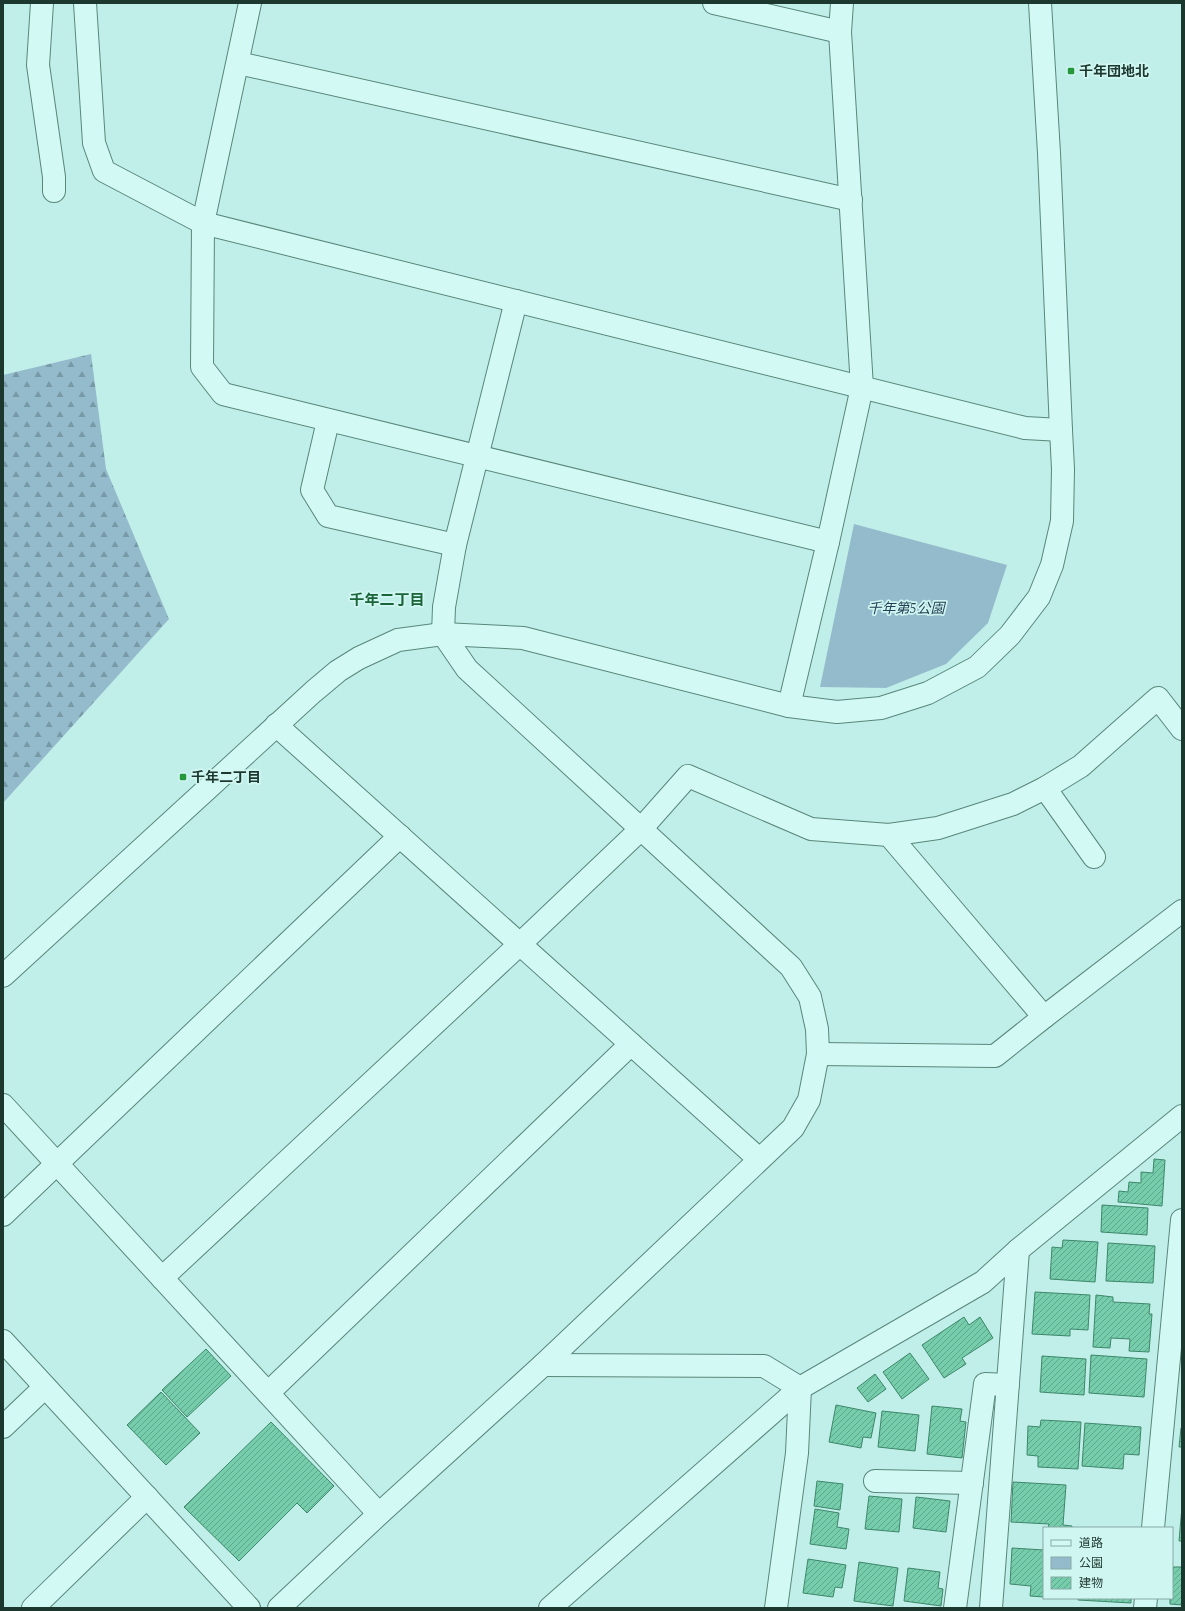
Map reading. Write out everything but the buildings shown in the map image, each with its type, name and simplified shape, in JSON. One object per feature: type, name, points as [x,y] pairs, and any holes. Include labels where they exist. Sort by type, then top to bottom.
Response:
[{"type":"street","points":[[42,3],[38,65],[54,177],[54,191]]},
{"type":"street","points":[[85,3],[94,143],[104,171],[203,223],[1025,428],[1061,430]]},
{"type":"street","points":[[250,3],[203,223],[202,367],[223,394],[328,421],[828,542]]},
{"type":"street","points":[[714,3],[840,32]]},
{"type":"street","points":[[789,706],[828,542],[862,387],[840,32],[842,3]]},
{"type":"street","points":[[3,976],[313,692],[338,671],[359,658],[398,640],[443,634],[523,638],[789,706],[837,712],[881,708],[928,694],[977,667],[1010,635],[1039,597],[1052,565],[1062,521],[1063,469],[1049,154],[1040,3]]},
{"type":"street","points":[[238,63],[851,200]]},
{"type":"street","points":[[279,1608],[379,1514],[543,1365],[793,1128],[809,1100],[818,1054],[816,1029],[810,997],[791,967],[467,669],[443,634],[444,606],[455,545],[516,301]]},
{"type":"street","points":[[328,421],[312,490],[328,516],[455,545]]},
{"type":"street","points":[[162,1278],[641,829],[688,776],[811,829],[889,835],[938,828],[1013,804],[1045,788],[1081,766],[1158,698],[1182,730]]},
{"type":"street","points":[[276,725],[759,1159]]},
{"type":"street","points":[[1045,788],[1094,857]]},
{"type":"street","points":[[889,835],[1044,1017]]},
{"type":"street","points":[[3,1215],[400,836]]},
{"type":"street","points":[[818,1054],[995,1056],[1182,911]]},
{"type":"street","points":[[268,1393],[631,1044]]},
{"type":"street","points":[[3,1105],[379,1514]]},
{"type":"street","points":[[550,1608],[800,1388],[983,1282],[1018,1250],[1180,1123]]},
{"type":"street","points":[[1153,1527],[1182,1220]]},
{"type":"street","points":[[991,1608],[1018,1250]]},
{"type":"street","points":[[3,1341],[249,1608]]},
{"type":"street","points":[[543,1365],[764,1366],[800,1388]]},
{"type":"street","points":[[955,1608],[985,1384],[1008,1385]]},
{"type":"street","points":[[3,1427],[45,1387]]},
{"type":"street","points":[[776,1608],[797,1453],[800,1388]]},
{"type":"street","points":[[875,1481],[972,1483]]},
{"type":"street","points":[[33,1608],[147,1497]]},
{"type":"green space","points":[[91,354],[106,469],[169,619],[3,803],[3,375]]},
{"type":"green space","name":"千年第5公園","points":[[854,524],[1007,565],[988,623],[946,664],[886,688],[820,687]]},
{"type":"place","name":"千年団地北","points":[[1071,71]]},
{"type":"place","name":"千年二丁目","points":[[183,777]]},
{"type":"district","name":"千年二丁目","points":[[387,600]]}]
